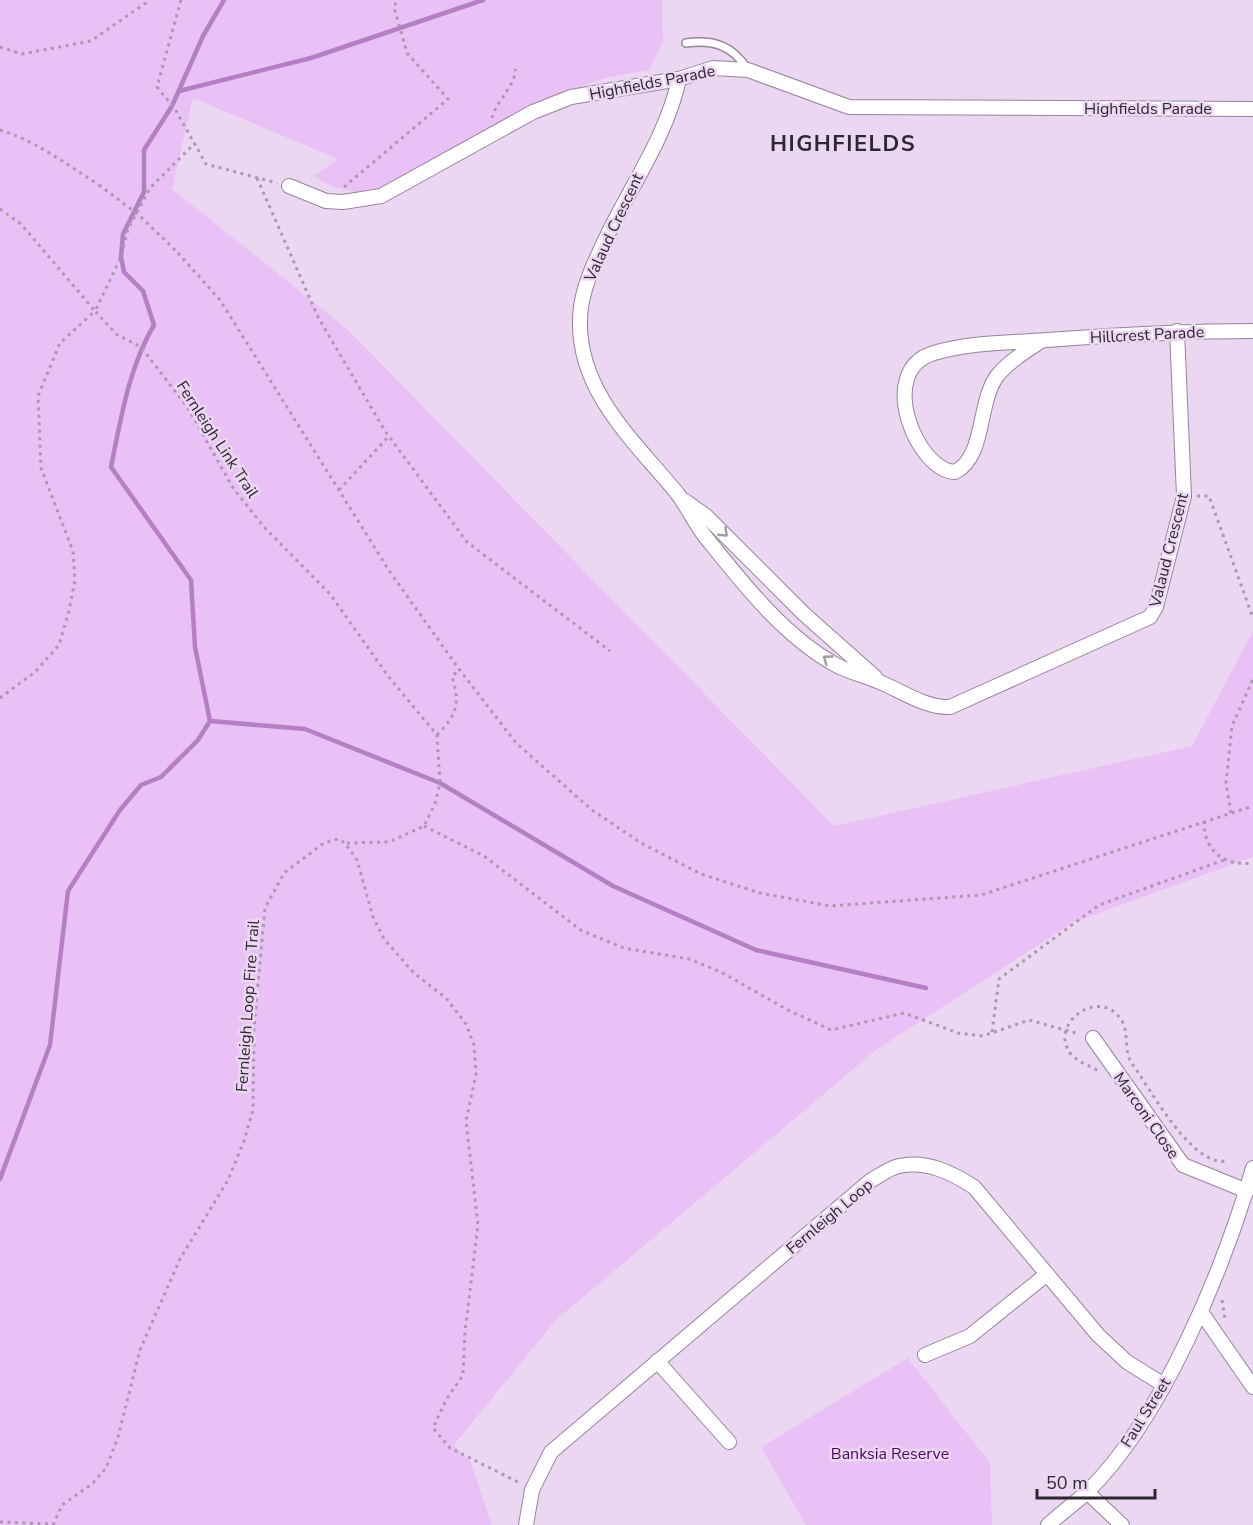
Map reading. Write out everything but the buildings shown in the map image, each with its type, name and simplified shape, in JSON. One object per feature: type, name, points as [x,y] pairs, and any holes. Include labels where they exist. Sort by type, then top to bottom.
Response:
[{"type":"street","name":"Highfields Parade","points":[[289,186],[326,201],[343,202],[381,196],[533,112],[571,97],[678,79],[713,69],[748,70],[849,106],[1253,109]]},
{"type":"street","name":"Valaud Crescent","points":[[678,79],[670,114],[614,219],[585,288],[580,320],[582,347],[599,396],[612,418],[679,496],[703,533],[763,603],[795,635],[834,664],[908,696],[942,707],[957,705],[1150,617],[1156,607],[1184,496],[1177,331]]},
{"type":"street","name":"Hillcrest Parade","points":[[1041,341],[997,376],[984,405],[974,452],[966,463],[955,472],[939,467],[925,452],[914,432],[903,399],[904,382],[917,361],[930,354],[957,347],[1000,341],[1041,341],[1177,331],[1253,331]]},
{"type":"street","name":"Valaud Crescent","points":[[679,496],[706,516],[804,614],[880,682]]},
{"type":"street","name":"Marconi Close","points":[[1093,1038],[1183,1165],[1246,1191]]},
{"type":"street","name":"Fernleigh Loop","points":[[526,1525],[532,1490],[551,1452],[870,1181],[898,1166],[924,1165],[948,1171],[974,1186],[1098,1335],[1127,1362],[1164,1385]]},
{"type":"street","name":"Faul Street","points":[[1047,1525],[1087,1492],[1136,1432],[1164,1385],[1201,1312],[1253,1168]]},
{"type":"street","points":[[925,1355],[970,1336],[1047,1274]]},
{"type":"street","points":[[1201,1312],[1253,1386]]},
{"type":"street","points":[[657,1361],[729,1442]]},
{"type":"street","points":[[1087,1492],[1122,1525]]},
{"type":"lane","points":[[686,43],[716,43],[732,50],[748,70]]},
{"type":"path","points":[[0,47],[22,54],[91,41],[150,0]]},
{"type":"path","points":[[181,0],[157,87],[175,110],[206,164],[289,186]]},
{"type":"path","points":[[326,201],[380,159],[448,99],[406,53],[394,8],[397,0]]},
{"type":"path","points":[[494,134],[491,125],[493,114],[498,101],[514,80],[515,69]]},
{"type":"path","points":[[0,130],[15,135],[57,158],[99,185],[140,216],[178,253],[220,300],[390,572],[459,669],[516,743],[592,810],[641,843],[701,874],[759,893],[809,904],[858,906],[981,895],[1253,806]]},
{"type":"path","points":[[0,698],[35,672],[59,645],[75,580],[73,550],[41,468],[38,396],[60,343],[95,311],[121,257],[128,229],[150,188],[195,143]]},
{"type":"path","points":[[257,178],[318,317],[389,436],[467,542],[610,651]]},
{"type":"path","name":"Fernleigh Link Trail","points":[[0,208],[21,224],[116,334],[141,347],[188,408],[232,488],[264,527],[330,594],[388,676],[437,735]]},
{"type":"path","points":[[339,490],[389,436]]},
{"type":"path","points":[[1184,496],[1209,496],[1253,618]]},
{"type":"path","points":[[345,843],[389,842],[424,826],[435,804],[440,783],[437,735],[452,720],[458,694],[452,677],[459,669]]},
{"type":"path","points":[[1231,813],[1226,783],[1232,726],[1253,679]]},
{"type":"path","points":[[1204,821],[1207,840],[1214,852],[1224,860],[1236,865],[1253,863]]},
{"type":"path","points":[[424,826],[484,856],[582,931],[624,948],[689,959],[721,972],[786,1009],[831,1030],[904,1013],[958,1033],[983,1035],[1029,1020],[1093,1038]]},
{"type":"path","name":"Fernleigh Loop Fire Trail","points":[[53,1525],[62,1505],[92,1484],[106,1468],[118,1437],[140,1350],[180,1259],[228,1180],[244,1141],[253,1110],[254,1028],[265,908],[285,873],[324,843],[338,839],[345,843]]},
{"type":"path","points":[[345,843],[357,860],[373,916],[384,939],[414,973],[446,998],[466,1024],[474,1045],[476,1074],[466,1121],[478,1225],[465,1330],[463,1375],[446,1400],[433,1428],[450,1448],[532,1490]]},
{"type":"path","points":[[992,1033],[999,979],[1099,905],[1224,860]]},
{"type":"path","points":[[1067,1031],[1071,1020],[1083,1009],[1101,1006],[1111,1010],[1124,1025],[1126,1053],[1131,1062],[1183,1136],[1200,1154],[1219,1161],[1227,1161]]},
{"type":"path","points":[[1223,1298],[1226,1325]]},
{"type":"path","points":[[0,1522],[53,1525]]},
{"type":"green space","points":[[0,0],[662,0],[663,41],[649,70],[604,78],[535,105],[388,186],[353,192],[330,186],[314,176],[338,159],[193,98],[172,189],[347,329],[834,826],[1192,746],[1253,631],[1253,857],[1074,922],[876,1050],[556,1320],[454,1445],[471,1463],[492,1525],[0,1525]]},
{"type":"green space","name":"Banksia Reserve","points":[[908,1358],[990,1463],[992,1525],[806,1525],[761,1447]]},
{"type":"waterway","points":[[0,1179],[50,1045],[68,891],[120,810],[141,785],[161,777],[198,740],[210,721],[195,647],[191,580],[111,467],[132,375],[154,325],[143,291],[124,272],[121,257],[123,234],[144,192],[144,150],[172,106],[203,36],[224,0]]},
{"type":"waterway","points":[[179,91],[311,58],[483,0]]},
{"type":"waterway","points":[[210,721],[305,729],[440,783],[613,886],[756,950],[926,988]]},
{"type":"district","name":"HIGHFIELDS","points":[[843,143]]}]
